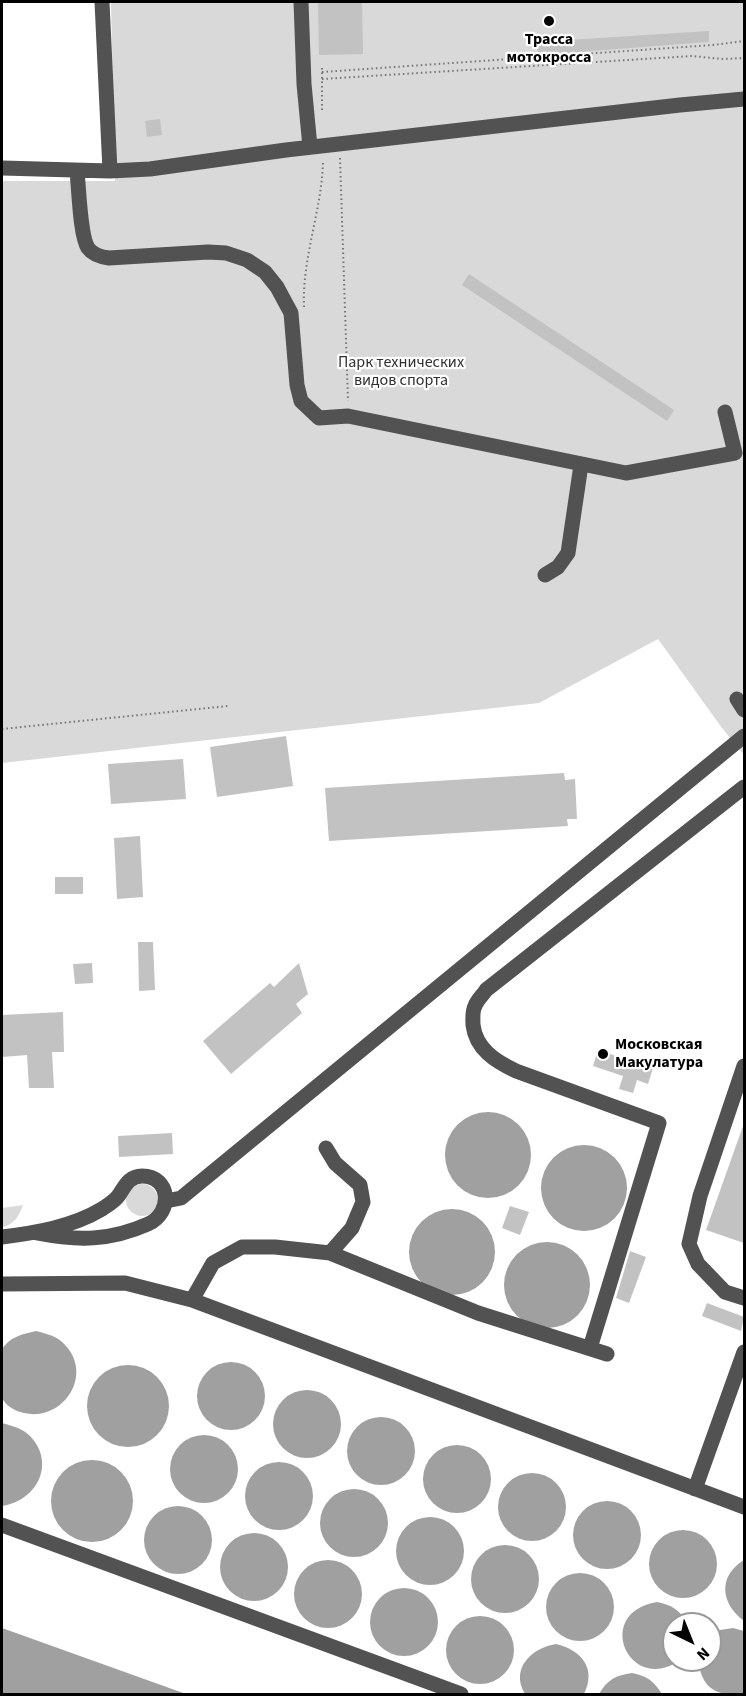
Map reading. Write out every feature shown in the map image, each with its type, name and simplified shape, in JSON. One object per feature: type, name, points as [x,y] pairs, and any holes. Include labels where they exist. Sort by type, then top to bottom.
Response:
[{"type":"street","points":[[102,2],[110,171]]},
{"type":"street","points":[[302,2],[304,84],[316,147]]},
{"type":"street","points":[[2,168],[77,172],[150,169],[340,144],[744,99]]},
{"type":"street","points":[[77,172],[83,236],[88,249],[98,257],[226,253],[247,260],[265,272],[277,287],[291,313],[297,386],[301,401],[319,418],[348,416],[626,473],[735,453],[725,412]]},
{"type":"street","points":[[545,575],[558,567],[568,553],[581,465]]},
{"type":"street","points":[[166,1201],[181,1198],[744,736]]},
{"type":"street","points":[[590,1348],[659,1123],[516,1071],[497,1061],[482,1048],[474,1034],[472,1019],[475,1005],[486,990],[744,787]]},
{"type":"street","points":[[744,1066],[700,1196],[689,1244],[698,1264],[725,1293],[744,1298]]},
{"type":"street","points":[[326,1148],[335,1163],[360,1185],[363,1202],[352,1228],[330,1253]]},
{"type":"street","points":[[2,1237],[37,1233],[93,1215],[111,1204],[120,1195],[123,1187],[135,1178],[142,1176],[157,1181],[162,1187],[166,1201],[161,1215],[148,1224],[104,1237],[71,1239],[37,1233]]},
{"type":"street","points":[[192,1299],[213,1263],[242,1247],[276,1247],[330,1253],[478,1313],[607,1354]]},
{"type":"street","points":[[2,1284],[125,1283],[192,1299],[744,1507]]},
{"type":"street","points":[[694,1489],[744,1352]]},
{"type":"street","points":[[2,1525],[461,1695]]},
{"type":"path","points":[[322,110],[322,70],[702,46],[744,41]]},
{"type":"path","points":[[322,79],[692,56],[723,59],[744,58]]},
{"type":"path","points":[[340,144],[348,416]]},
{"type":"path","points":[[305,313],[304,280],[322,181],[316,147]]},
{"type":"path","points":[[2,729],[228,706]]},
{"type":"green space","name":"Парк технических видов спорта","points":[[111,2],[744,2],[744,755],[658,639],[539,703],[2,763],[2,181],[115,181]]},
{"type":"green space","points":[[142,1184],[153,1189],[158,1200],[153,1211],[142,1216],[131,1211],[126,1200],[131,1189]]},
{"type":"green space","points":[[23,1205],[16,1219],[2,1227],[2,1208]]},
{"type":"shaded area","points":[[488,1112],[512,1119],[524,1131],[531,1155],[524,1179],[512,1191],[488,1198],[464,1191],[452,1179],[445,1155],[452,1131],[464,1119]]},
{"type":"shaded area","points":[[584,1145],[608,1152],[620,1164],[627,1188],[620,1212],[608,1224],[584,1231],[560,1224],[548,1212],[541,1188],[548,1164],[560,1152]]},
{"type":"shaded area","points":[[452,1209],[476,1216],[488,1228],[495,1252],[488,1276],[476,1288],[452,1295],[428,1288],[416,1276],[409,1252],[416,1228],[428,1216]]},
{"type":"shaded area","points":[[547,1242],[571,1249],[583,1261],[590,1285],[583,1309],[571,1321],[547,1328],[523,1321],[511,1309],[504,1285],[511,1261],[523,1249]]},
{"type":"shaded area","points":[[36,1331],[59,1339],[73,1357],[76,1370],[75,1382],[70,1394],[51,1410],[38,1414],[17,1411],[8,1406],[2,1398],[2,1349],[13,1339]]},
{"type":"shaded area","points":[[231,1362],[244,1365],[255,1372],[262,1383],[265,1396],[262,1409],[255,1420],[244,1427],[231,1430],[218,1427],[207,1420],[200,1409],[197,1396],[200,1383],[207,1372],[218,1365]]},
{"type":"shaded area","points":[[120,1365],[136,1365],[151,1372],[162,1383],[169,1398],[166,1422],[157,1435],[136,1447],[120,1447],[105,1440],[94,1429],[87,1414],[87,1398],[94,1383],[105,1372]]},
{"type":"shaded area","points":[[307,1390],[320,1393],[331,1400],[338,1411],[341,1424],[338,1437],[331,1448],[320,1455],[307,1458],[294,1455],[283,1448],[276,1437],[273,1424],[276,1411],[283,1400],[294,1393]]},
{"type":"shaded area","points":[[381,1417],[394,1420],[405,1427],[412,1438],[415,1451],[412,1464],[405,1475],[394,1482],[381,1485],[368,1482],[357,1475],[350,1464],[347,1451],[350,1438],[357,1427],[368,1420]]},
{"type":"shaded area","points":[[2,1423],[24,1431],[31,1437],[42,1459],[42,1470],[33,1489],[14,1503],[2,1506]]},
{"type":"shaded area","points":[[204,1435],[217,1438],[228,1445],[235,1456],[238,1469],[235,1482],[228,1493],[217,1500],[204,1503],[191,1500],[180,1493],[173,1482],[170,1469],[173,1456],[180,1445],[191,1438]]},
{"type":"shaded area","points":[[457,1445],[470,1448],[481,1455],[488,1466],[491,1479],[488,1492],[481,1503],[470,1510],[457,1513],[444,1510],[433,1503],[426,1492],[423,1479],[426,1466],[433,1455],[444,1448]]},
{"type":"shaded area","points":[[84,1460],[100,1460],[115,1467],[126,1478],[133,1493],[130,1517],[121,1530],[100,1542],[84,1542],[69,1535],[58,1524],[51,1509],[51,1493],[58,1478],[69,1467]]},
{"type":"shaded area","points":[[279,1462],[292,1465],[303,1472],[310,1483],[313,1496],[310,1509],[303,1520],[292,1527],[279,1530],[266,1527],[255,1520],[248,1509],[245,1496],[248,1483],[255,1472],[266,1465]]},
{"type":"shaded area","points":[[532,1473],[545,1476],[556,1483],[563,1494],[566,1507],[563,1520],[556,1531],[545,1538],[532,1541],[519,1538],[508,1531],[501,1520],[498,1507],[501,1494],[508,1483],[519,1476]]},
{"type":"shaded area","points":[[354,1489],[367,1492],[378,1499],[385,1510],[388,1523],[385,1536],[378,1547],[367,1554],[354,1557],[341,1554],[330,1547],[323,1536],[320,1523],[323,1510],[330,1499],[341,1492]]},
{"type":"shaded area","points":[[607,1501],[620,1504],[631,1511],[638,1522],[641,1535],[638,1548],[631,1559],[620,1566],[607,1569],[594,1566],[583,1559],[576,1548],[573,1535],[576,1522],[583,1511],[594,1504]]},
{"type":"shaded area","points":[[178,1506],[191,1509],[202,1516],[209,1527],[212,1540],[209,1553],[202,1564],[191,1571],[178,1574],[165,1571],[154,1564],[147,1553],[144,1540],[147,1527],[154,1516],[165,1509]]},
{"type":"shaded area","points":[[430,1517],[443,1520],[454,1527],[461,1538],[464,1551],[461,1564],[454,1575],[443,1582],[430,1585],[417,1582],[406,1575],[399,1564],[396,1551],[399,1538],[406,1527],[417,1520]]},
{"type":"shaded area","points":[[683,1530],[696,1533],[707,1540],[714,1551],[717,1564],[714,1577],[707,1588],[696,1595],[683,1598],[670,1595],[659,1588],[652,1577],[649,1564],[652,1551],[659,1540],[670,1533]]},
{"type":"shaded area","points":[[254,1533],[267,1536],[278,1543],[285,1554],[288,1567],[285,1580],[278,1591],[267,1598],[254,1601],[241,1598],[230,1591],[223,1580],[220,1567],[223,1554],[230,1543],[241,1536]]},
{"type":"shaded area","points":[[505,1545],[518,1548],[529,1555],[536,1566],[539,1579],[536,1592],[529,1603],[518,1610],[505,1613],[492,1610],[481,1603],[474,1592],[471,1579],[474,1566],[481,1555],[492,1548]]},
{"type":"shaded area","points":[[328,1560],[341,1563],[352,1570],[359,1581],[362,1594],[359,1607],[352,1618],[341,1625],[328,1628],[315,1625],[304,1618],[297,1607],[294,1594],[297,1581],[304,1570],[315,1563]]},
{"type":"shaded area","points":[[744,1560],[744,1621],[730,1606],[725,1590],[730,1574]]},
{"type":"shaded area","points":[[580,1573],[593,1576],[604,1583],[611,1594],[614,1607],[611,1620],[604,1631],[593,1638],[580,1641],[567,1638],[556,1631],[549,1620],[546,1607],[549,1594],[556,1583],[567,1576]]},
{"type":"shaded area","points":[[404,1588],[417,1591],[428,1598],[435,1609],[438,1622],[435,1635],[428,1646],[417,1653],[404,1656],[391,1653],[380,1646],[373,1635],[370,1622],[373,1609],[380,1598],[391,1591]]},
{"type":"shaded area","points":[[657,1602],[678,1612],[662,1612],[662,1668],[646,1668],[634,1660],[625,1649],[623,1635],[626,1621],[637,1609]]},
{"type":"shaded area","points":[[480,1616],[493,1619],[504,1626],[511,1637],[514,1650],[511,1663],[504,1674],[493,1681],[480,1684],[467,1681],[456,1674],[449,1663],[446,1650],[449,1637],[456,1626],[467,1619]]},
{"type":"shaded area","points":[[2,1628],[186,1694],[2,1694]]},
{"type":"shaded area","points":[[733,1628],[744,1631],[744,1694],[726,1694],[712,1689],[707,1685],[700,1672],[722,1672],[722,1630]]},
{"type":"shaded area","points":[[556,1644],[573,1651],[584,1662],[589,1676],[584,1694],[525,1694],[520,1676],[526,1661],[538,1650]]},
{"type":"shaded area","points":[[632,1673],[650,1680],[662,1694],[599,1694],[612,1679]]},
{"type":"building","points":[[318,2],[362,2],[363,54],[319,55]]},
{"type":"building","points":[[709,31],[709,42],[538,55],[536,42]]},
{"type":"building","points":[[160,119],[162,135],[147,137],[145,121]]},
{"type":"building","points":[[469,274],[674,410],[667,421],[462,285]]},
{"type":"building","points":[[286,736],[293,786],[217,797],[210,747]]},
{"type":"building","points":[[183,759],[186,799],[111,804],[108,764]]},
{"type":"building","points":[[564,773],[565,780],[575,779],[577,819],[567,819],[568,826],[329,841],[325,788]]},
{"type":"building","points":[[140,836],[143,897],[117,899],[114,838]]},
{"type":"building","points":[[55,877],[83,877],[83,894],[55,894]]},
{"type":"building","points":[[138,942],[153,942],[155,990],[139,991]]},
{"type":"building","points":[[92,963],[93,983],[75,984],[73,964]]},
{"type":"building","points":[[299,963],[308,994],[296,1004],[302,1013],[231,1074],[203,1041],[270,983],[274,987]]},
{"type":"building","points":[[63,1012],[64,1052],[52,1052],[54,1088],[29,1088],[27,1055],[2,1057],[2,1015]]},
{"type":"building","points":[[598,1050],[653,1068],[648,1084],[637,1080],[633,1093],[619,1089],[623,1076],[593,1066]]},
{"type":"building","points":[[744,1126],[744,1243],[706,1230]]},
{"type":"building","points":[[172,1133],[173,1154],[119,1157],[118,1136]]},
{"type":"building","points":[[510,1206],[529,1212],[520,1235],[502,1228]]},
{"type":"building","points":[[630,1251],[646,1257],[629,1303],[616,1298]]},
{"type":"building","points":[[707,1303],[744,1317],[741,1331],[702,1316]]},
{"type":"place","name":"Трасса мотокросса","points":[[549,21]]},
{"type":"place","name":"Московская Макулатура","points":[[603,1054]]}]
